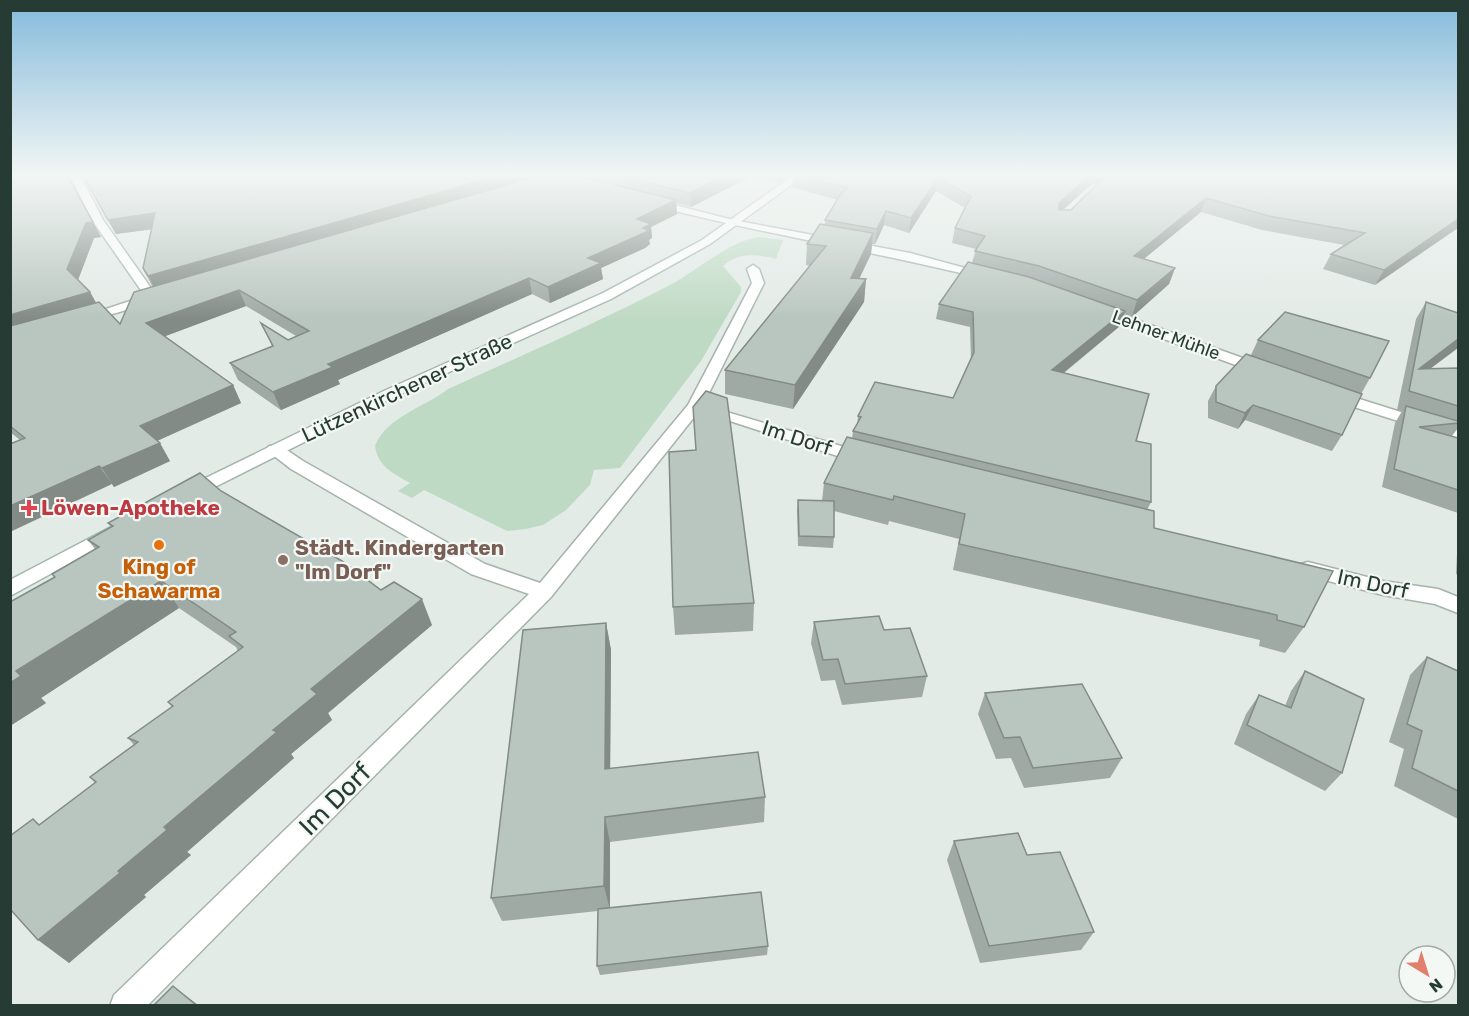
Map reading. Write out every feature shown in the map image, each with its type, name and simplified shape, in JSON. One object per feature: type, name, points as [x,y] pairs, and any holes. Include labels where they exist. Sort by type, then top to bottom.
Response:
[{"type":"street","points":[[76,321],[157,297],[104,224]]},
{"type":"street","name":"Lützenkirchener Straße","points":[[175,500],[391,393],[607,296],[676,260],[731,224]]},
{"type":"street","points":[[741,224],[909,256],[998,278]]},
{"type":"street","name":"Im Dorf","points":[[125,1005],[544,592],[695,406],[758,284],[753,269]]},
{"type":"street","name":"Lehner Mühle","points":[[1089,307],[1271,373]]},
{"type":"street","points":[[1326,393],[1458,435]]},
{"type":"street","name":"Im Dorf","points":[[695,406],[836,452],[883,463]]},
{"type":"street","points":[[275,449],[297,465],[478,570],[544,592]]},
{"type":"street","points":[[10,589],[122,527]]},
{"type":"street","name":"Im Dorf","points":[[1290,565],[1383,588],[1438,597],[1458,605]]},
{"type":"green space","points":[[760,237],[783,240],[776,259],[748,255],[735,258],[723,266],[741,287],[741,292],[701,361],[620,468],[594,470],[590,485],[566,510],[543,525],[507,531],[424,490],[412,498],[398,491],[410,483],[383,464],[375,446],[380,436],[397,420],[448,389],[617,312],[672,284],[726,249]]},
{"type":"building","points":[[10,224],[85,224],[67,269],[90,292],[10,315]]},
{"type":"building","points":[[153,224],[328,224],[148,276],[143,268]]},
{"type":"building","points":[[369,224],[650,224],[643,228],[649,230],[644,233],[588,258],[601,263],[548,287],[529,278],[328,364],[333,367],[273,392],[230,363],[273,346],[261,323],[288,340],[309,331],[239,290],[146,323],[233,385],[140,426],[160,443],[102,468],[99,466],[10,506],[10,444],[25,438],[10,426],[10,326],[99,302],[120,324],[134,292]]},
{"type":"building","points":[[820,224],[873,233],[851,278],[866,279],[795,385],[725,370],[826,246],[807,244]]},
{"type":"building","points":[[850,224],[879,224],[877,229]]},
{"type":"building","points":[[957,224],[1173,224],[1134,256],[1175,268],[1137,300],[1039,266],[975,251],[985,236],[955,228]]},
{"type":"building","points":[[1317,224],[1450,224],[1384,270],[1331,254],[1365,233]]},
{"type":"building","points":[[968,262],[1029,277],[1125,311],[1052,370],[1149,394],[1136,441],[1151,444],[1151,502],[853,431],[875,382],[953,398],[974,352],[973,312],[939,304]]},
{"type":"building","points":[[1426,302],[1458,313],[1458,339],[1419,369],[1458,368],[1458,406],[1409,391]]},
{"type":"building","points":[[1285,312],[1389,341],[1370,378],[1258,340]]},
{"type":"building","points":[[1246,354],[1362,394],[1342,435],[1253,405],[1245,413],[1216,402],[1216,386]]},
{"type":"building","points":[[706,391],[727,398],[754,603],[673,607],[669,452],[696,450],[693,407]]},
{"type":"building","points":[[1406,406],[1458,421],[1458,423],[1419,427],[1458,438],[1458,490],[1394,469]]},
{"type":"building","points":[[847,437],[1154,511],[1154,528],[1333,571],[1304,627],[1277,620],[1277,615],[959,544],[965,514],[894,496],[893,500],[824,483]]},
{"type":"building","points":[[200,473],[221,491],[342,561],[381,590],[394,582],[422,599],[311,689],[317,694],[273,730],[277,732],[164,827],[167,830],[118,871],[120,873],[38,940],[10,909],[10,836],[33,819],[39,825],[96,782],[90,777],[138,742],[128,738],[173,706],[168,702],[243,647],[229,636],[236,632],[161,581],[16,671],[21,676],[10,683],[10,602],[55,577],[52,574],[99,547],[88,540],[113,526],[108,523]]},
{"type":"building","points":[[798,500],[834,501],[834,537],[799,536]]},
{"type":"building","points":[[879,616],[884,630],[910,628],[927,676],[845,684],[838,659],[823,660],[814,622]]},
{"type":"building","points":[[606,623],[605,769],[758,752],[765,797],[605,817],[604,886],[491,898],[523,630]]},
{"type":"building","points":[[1427,657],[1458,671],[1458,791],[1412,768],[1422,731],[1407,724]]},
{"type":"building","points":[[1305,671],[1364,699],[1342,773],[1247,725],[1259,695],[1291,708]]},
{"type":"building","points":[[1082,684],[1122,758],[1033,768],[1020,737],[1004,738],[985,693]]},
{"type":"building","points":[[1018,833],[1027,855],[1060,852],[1094,932],[989,946],[954,841]]},
{"type":"building","points":[[761,892],[768,946],[597,966],[598,909]]},
{"type":"building","points":[[173,986],[196,1005],[154,1005]]},
{"type":"place","name":"Löwen-Apotheke","points":[[29,508]]},
{"type":"place","name":"King of Schawarma","points":[[159,545]]},
{"type":"place","name":"Städt. Kindergarten \"Im Dorf\"","points":[[283,560]]}]
